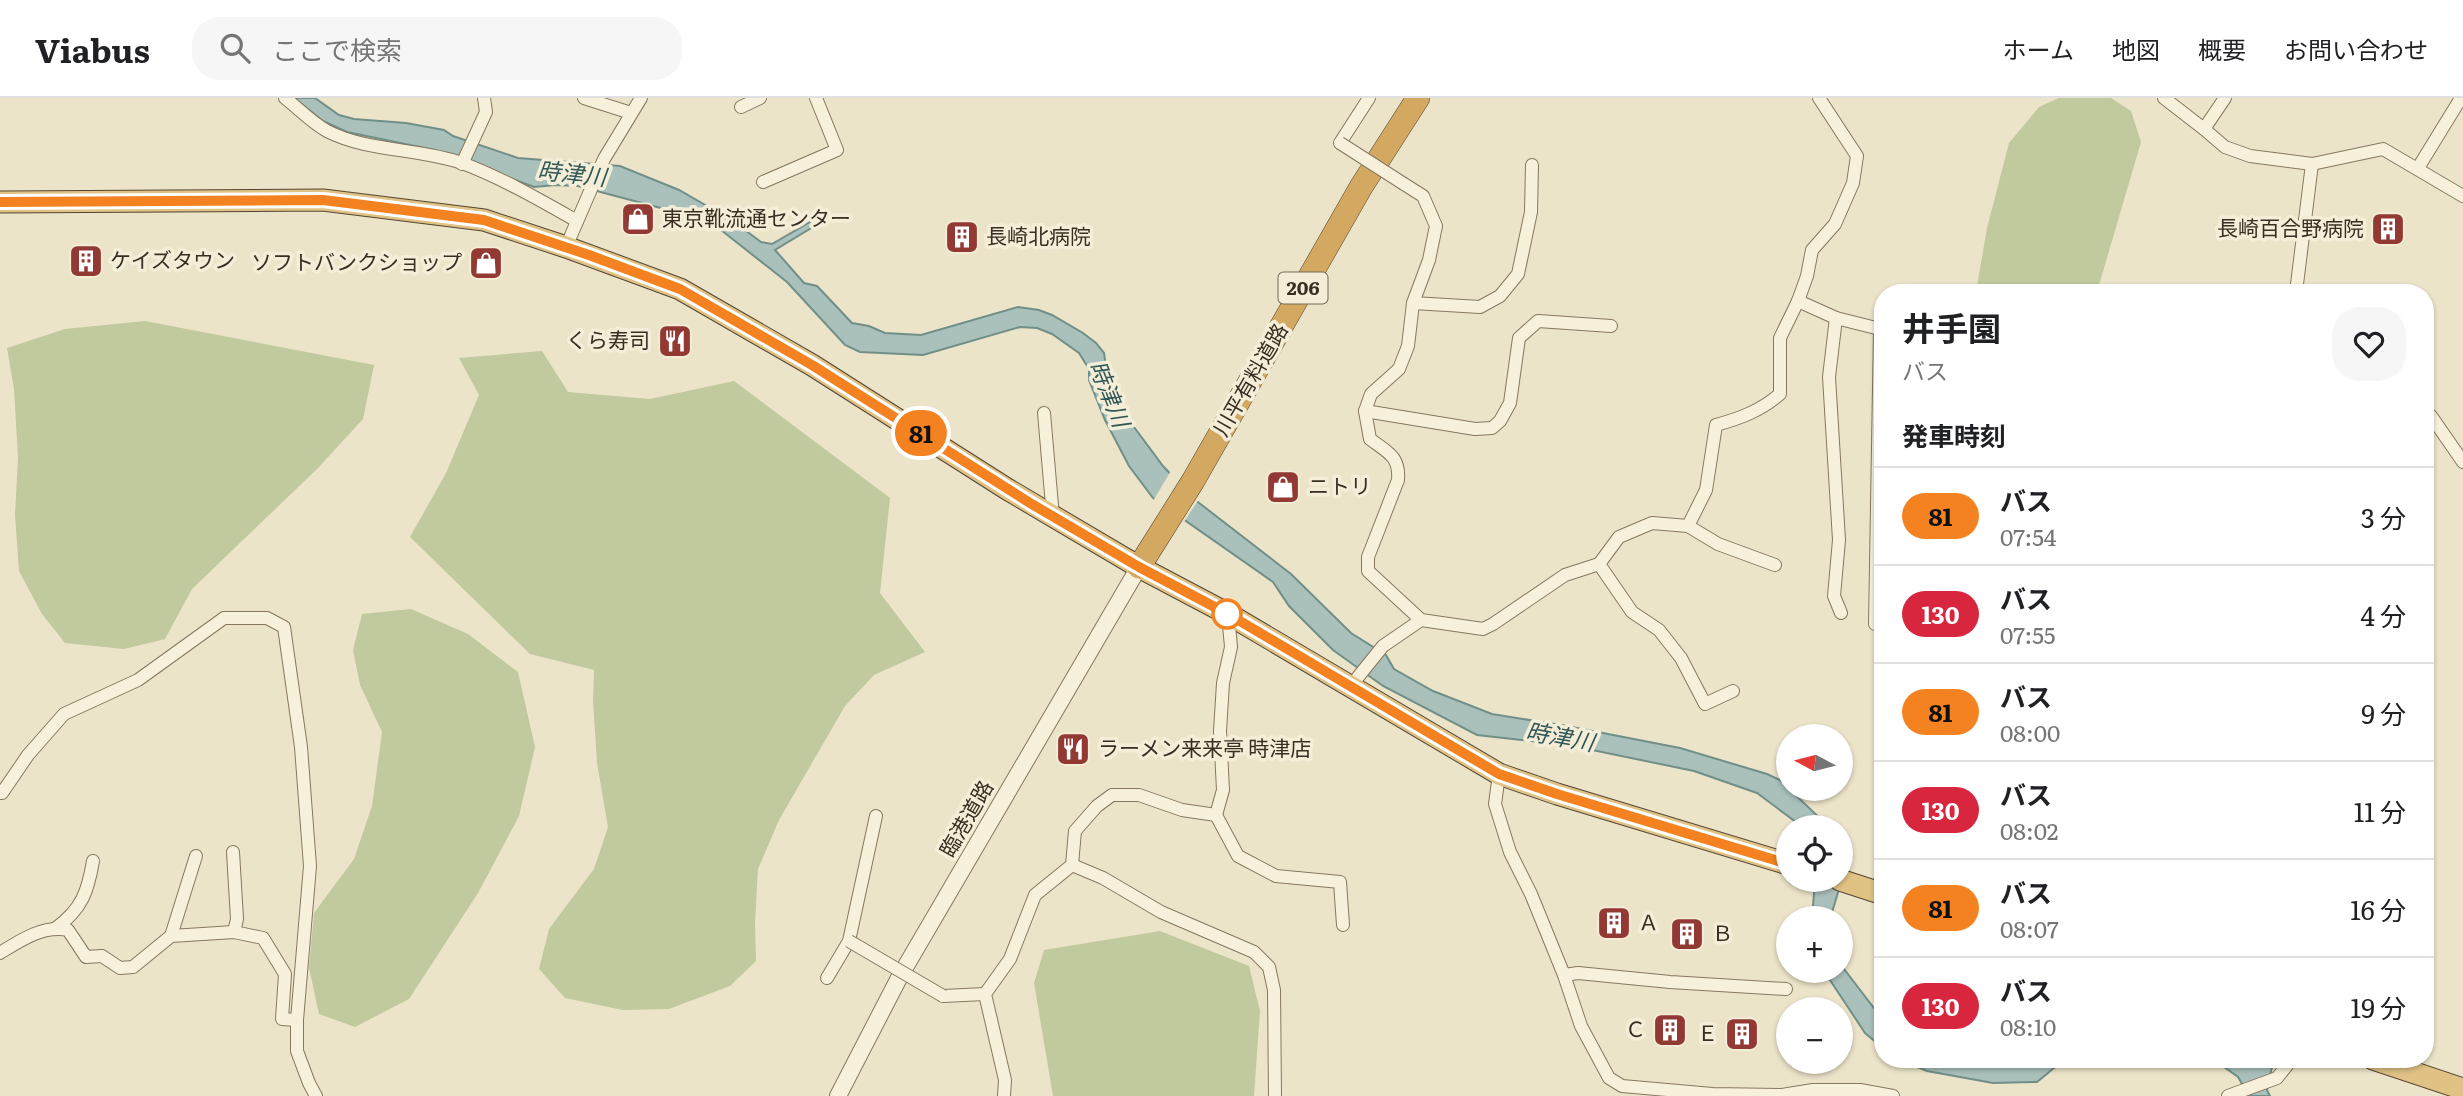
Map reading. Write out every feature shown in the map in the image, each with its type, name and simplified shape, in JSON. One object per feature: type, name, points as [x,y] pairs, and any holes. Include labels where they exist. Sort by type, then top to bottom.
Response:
[{"type":"highway","name":"川平有料道路","points":[[1189,477],[1348,191],[1405,98]]},
{"type":"highway","name":"川平有料道路","points":[[1139,567],[1166,515],[1361,187],[1418,98]]},
{"type":"highway","points":[[0,202],[323,200],[484,220],[680,289],[812,365],[1054,517],[1139,567],[1355,681],[1499,774],[1776,860]]},
{"type":"highway","points":[[1853,884],[1874,891]]},
{"type":"highway","points":[[2400,1068],[2463,1089]]},
{"type":"street","points":[[285,98],[324,130],[345,139],[462,163],[534,197],[576,221]]},
{"type":"street","points":[[462,163],[486,111],[484,98]]},
{"type":"street","points":[[584,98],[631,113]]},
{"type":"street","points":[[566,247],[604,159],[641,98]]},
{"type":"street","points":[[741,107],[760,98]]},
{"type":"street","points":[[762,182],[837,150],[816,98]]},
{"type":"street","points":[[1369,98],[1340,143],[1423,196],[1436,226],[1429,260],[1413,303],[1408,346],[1399,369],[1371,394],[1365,411],[1370,439],[1394,457],[1399,467],[1398,480],[1368,557],[1368,571],[1421,620],[1483,629],[1565,575],[1599,564],[1619,537],[1651,523],[1688,526],[1718,544],[1775,565]]},
{"type":"street","points":[[1688,526],[1706,490],[1716,425],[1763,408],[1780,394],[1780,338],[1798,301],[1812,250],[1835,225],[1853,183],[1857,156],[1819,98]]},
{"type":"street","points":[[2164,98],[2225,147],[2250,156],[2312,164],[2383,149],[2463,196]]},
{"type":"street","points":[[2204,129],[2225,98]]},
{"type":"street","points":[[2418,168],[2457,99]]},
{"type":"street","points":[[2297,284],[2312,164]]},
{"type":"street","points":[[1413,303],[1480,307],[1500,296],[1518,274],[1531,212],[1532,165]]},
{"type":"street","points":[[1798,301],[1836,318],[1874,328]]},
{"type":"street","points":[[1836,318],[1829,377],[1839,540],[1834,596],[1841,613]]},
{"type":"street","points":[[1365,411],[1475,429],[1492,428],[1500,422],[1510,403],[1519,338],[1538,321],[1611,326]]},
{"type":"street","points":[[1044,413],[1054,517]]},
{"type":"street","points":[[2434,420],[2463,462]]},
{"type":"street","points":[[1599,564],[1632,612],[1659,629],[1674,649],[1705,704],[1733,691]]},
{"type":"street","name":"臨港道路","points":[[838,1096],[900,976],[1139,567]]},
{"type":"street","points":[[1228,614],[1231,647],[1223,683],[1220,731],[1223,790],[1216,816],[1238,856],[1247,861],[1276,876],[1340,882],[1343,926]]},
{"type":"street","points":[[0,793],[28,755],[64,714],[138,680],[224,618],[267,618],[284,627],[301,747],[310,866],[297,1051],[316,1096]]},
{"type":"street","points":[[1355,681],[1383,646],[1421,620]]},
{"type":"street","points":[[1499,774],[1495,804],[1510,852],[1531,894],[1564,975],[1581,1026],[1609,1078],[1621,1091],[1782,1095],[1813,1090],[1860,1090],[1893,1096]]},
{"type":"street","points":[[1004,1096],[1006,1080],[985,994],[1010,958],[1035,895],[1072,865],[1075,831],[1097,806],[1112,795],[1139,795],[1182,810],[1216,816]]},
{"type":"street","points":[[827,978],[849,942],[876,817]]},
{"type":"street","points":[[233,852],[237,919],[234,932]]},
{"type":"street","points":[[56,928],[68,930],[86,957],[102,956],[120,968],[133,967],[171,936],[196,856]]},
{"type":"street","points":[[0,953],[30,935],[56,928],[72,916],[88,889],[93,861]]},
{"type":"street","points":[[1072,865],[1103,878],[1161,912],[1254,952],[1269,967],[1274,990],[1275,1096]]},
{"type":"street","points":[[171,936],[234,932],[263,938],[285,974],[282,1019],[298,1020]]},
{"type":"street","points":[[849,942],[943,996],[985,994]]},
{"type":"street","points":[[1564,975],[1578,972],[1670,982],[1786,989]]},
{"type":"street","points":[[2228,1096],[2277,1078],[2285,1068]]},
{"type":"green space","points":[[2059,98],[2111,98],[2131,111],[2141,142],[2099,284],[1977,284],[1987,228],[2009,143],[2039,107]]},
{"type":"green space","points":[[145,321],[374,365],[363,419],[318,468],[192,589],[165,639],[124,649],[65,643],[42,614],[19,571],[15,515],[18,458],[14,389],[7,348],[65,329]]},
{"type":"green space","points":[[542,351],[568,392],[650,399],[734,381],[890,498],[880,593],[925,652],[874,675],[845,706],[779,820],[758,869],[756,961],[730,986],[669,1009],[623,1010],[565,998],[539,969],[549,929],[594,869],[608,827],[597,763],[594,670],[530,654],[410,537],[446,473],[479,395],[459,358]]},
{"type":"green space","points":[[411,609],[468,634],[518,672],[535,747],[519,816],[478,893],[409,999],[355,1027],[319,1014],[309,968],[314,913],[354,859],[372,806],[382,732],[360,685],[353,650],[362,614]]},
{"type":"green space","points":[[1160,931],[1249,966],[1260,1011],[1254,1096],[1053,1096],[1034,983],[1044,950]]},
{"type":"water","name":"時津川","points":[[294,98],[315,98],[339,115],[354,119],[406,123],[444,130],[453,136],[518,158],[620,166],[679,190],[733,221],[761,242],[772,244],[815,219],[818,224],[775,250],[804,283],[817,286],[852,323],[885,333],[921,335],[1018,307],[1052,315],[1083,333],[1104,353],[1113,391],[1134,427],[1163,466],[1194,499],[1291,574],[1351,633],[1386,655],[1394,669],[1433,691],[1492,714],[1680,748],[1767,774],[1776,778],[1776,802],[1803,802],[1816,815],[1787,815],[1757,793],[1694,771],[1568,745],[1477,735],[1383,686],[1333,650],[1289,606],[1273,582],[1153,498],[1129,466],[1105,420],[1089,380],[1089,369],[1079,353],[1052,334],[1037,328],[1020,327],[923,355],[860,352],[845,345],[787,282],[721,230],[687,215],[578,186],[534,187],[434,150],[347,132],[323,121]]},
{"type":"water","points":[[1814,892],[1838,892],[1834,906],[1813,906]]},
{"type":"water","points":[[1853,981],[1874,1008],[1874,1040],[1865,1033],[1853,1015],[1853,997],[1841,997],[1832,983],[1853,983]]},
{"type":"water","points":[[1920,1068],[2054,1068],[2037,1082],[1993,1083]]},
{"type":"water","points":[[2226,1068],[2272,1068],[2267,1090],[2270,1096],[2249,1096],[2238,1077]]},
{"type":"pier","points":[[1172,469],[1199,499],[1184,522],[1153,501]]},
{"type":"bus line","name":"81","points":[[0,202],[323,200],[484,220],[589,255],[680,289],[812,365],[1030,503],[1139,567],[1228,614],[1499,774],[1776,860]]},
{"type":"place","name":"東京靴流通センター","points":[[638,219]]},
{"type":"place","name":"長崎百合野病院","points":[[2388,229]]},
{"type":"place","name":"長崎北病院","points":[[962,237]]},
{"type":"place","name":"ケイズタウン","points":[[86,261]]},
{"type":"place","name":"ソフトバンクショップ","points":[[486,263]]},
{"type":"place","name":"くら寿司","points":[[675,341]]},
{"type":"place","name":"ニトリ","points":[[1283,487]]},
{"type":"place","name":"ラーメン来来亭 時津店","points":[[1073,749]]},
{"type":"place","name":"Ａ","points":[[1614,923]]},
{"type":"place","name":"Ｂ","points":[[1687,934]]},
{"type":"place","name":"Ｃ","points":[[1670,1030]]},
{"type":"place","name":"Ｅ","points":[[1742,1034]]}]
